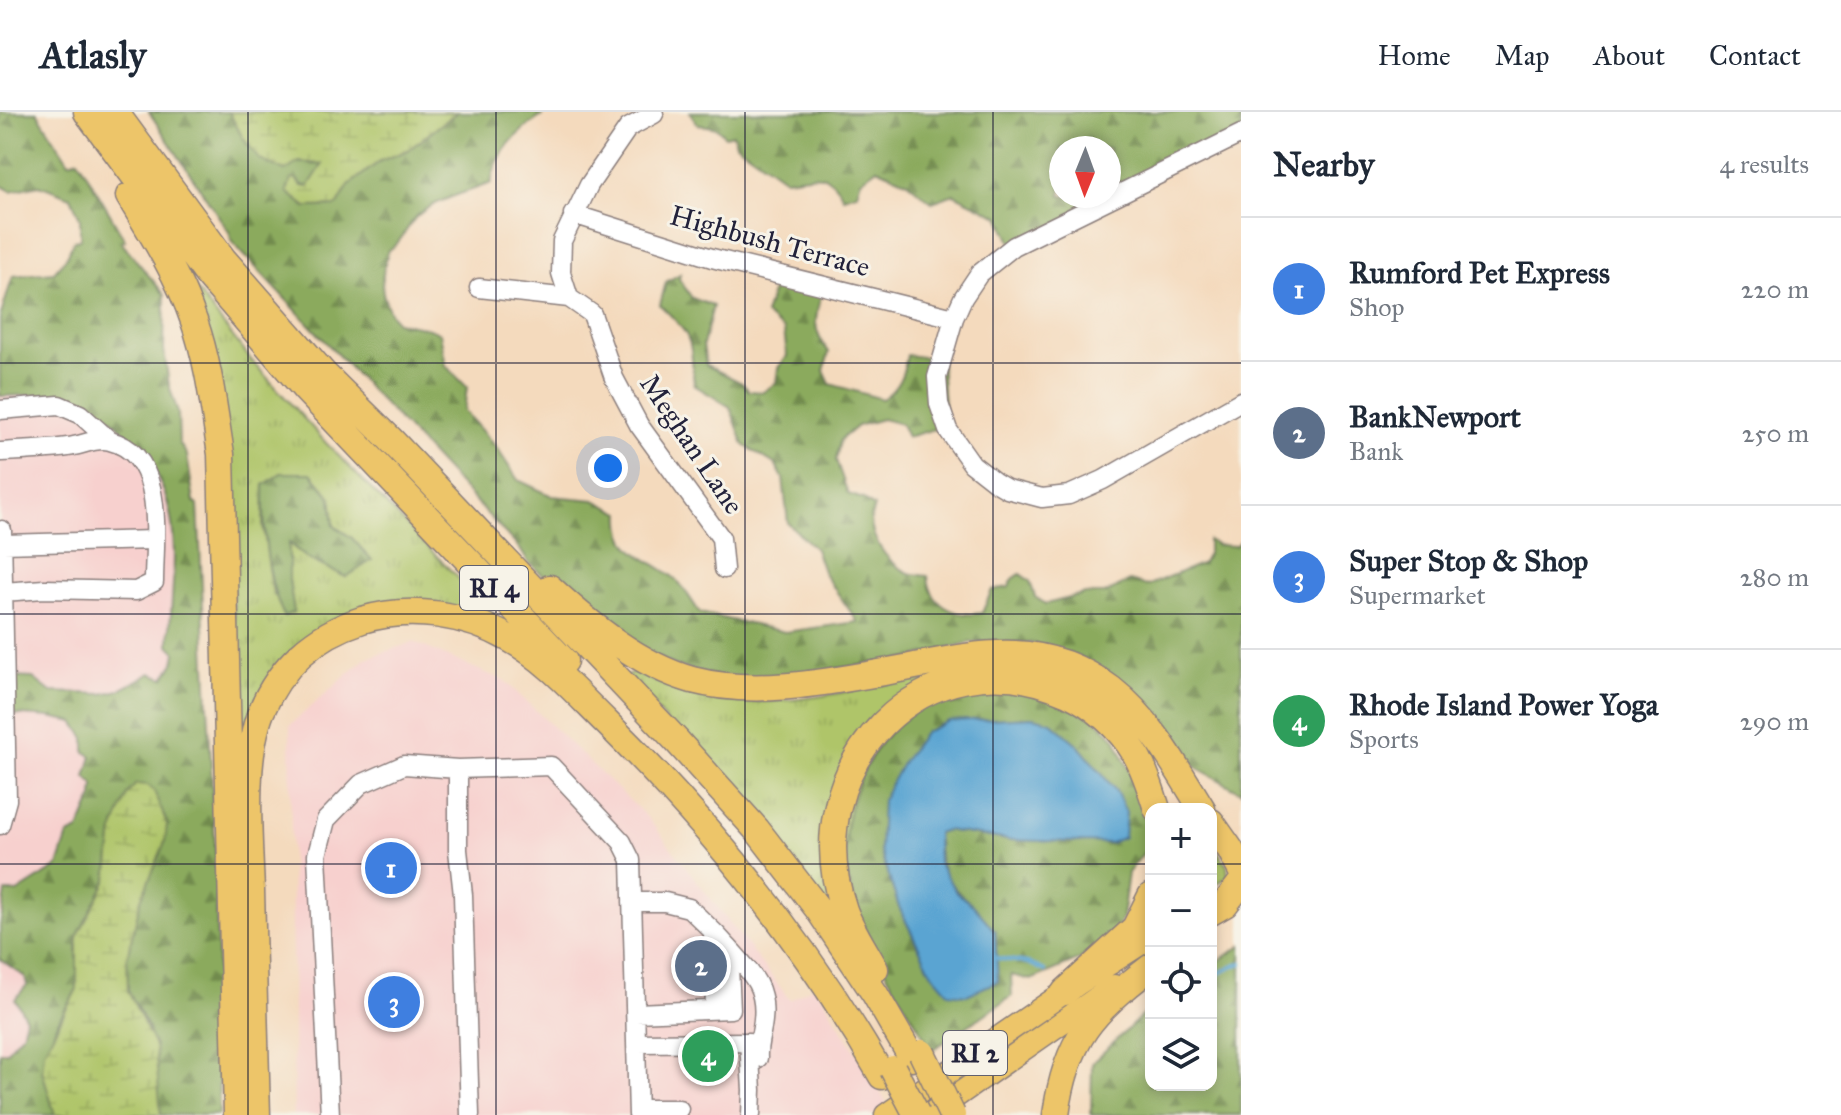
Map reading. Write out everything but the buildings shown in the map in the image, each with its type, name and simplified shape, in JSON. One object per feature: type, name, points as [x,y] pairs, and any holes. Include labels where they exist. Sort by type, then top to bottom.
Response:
[{"type":"highway","points":[[75,112],[164,256],[194,320],[214,408],[222,471],[237,1115]]},
{"type":"highway","name":"RI 4","points":[[87,112],[207,274],[306,390],[643,742],[769,885],[943,1115]]},
{"type":"highway","name":"RI 4","points":[[115,112],[233,271],[324,374],[390,439],[675,739],[757,830],[818,909],[875,994],[902,1064],[917,1115]]},
{"type":"highway","points":[[390,439],[489,525],[563,599],[613,638],[662,668],[709,684],[755,688],[845,679],[955,657],[1002,653],[1045,657],[1080,670],[1124,700],[1163,747],[1198,803]]},
{"type":"highway","points":[[257,1115],[248,811],[253,748],[260,714],[274,684],[312,644],[354,623],[397,612],[427,613],[491,629],[548,665],[641,757],[725,850],[813,968],[952,1115]]},
{"type":"highway","points":[[905,1115],[902,1064],[887,994],[844,911],[836,872],[834,846],[844,782],[872,736],[891,715],[916,696],[949,684],[1001,676],[1044,682],[1078,698],[1105,717],[1134,750],[1155,803]]},
{"type":"highway","points":[[1217,831],[1241,870]]},
{"type":"highway","points":[[1219,910],[1241,881]]},
{"type":"highway","points":[[1065,992],[1135,928],[1145,908]]},
{"type":"highway","points":[[1056,1115],[1062,1075],[1073,1048],[1100,1009],[1145,967]]},
{"type":"main road","name":"RI 2","points":[[886,1115],[1145,941]]},
{"type":"main road","name":"RI 2","points":[[929,1115],[1145,966]]},
{"type":"street","points":[[479,288],[569,298],[561,273],[562,241],[573,214],[628,128],[654,114]]},
{"type":"street","points":[[1241,134],[1014,246],[979,274],[963,298],[937,377],[937,390],[948,430],[972,464],[995,482],[1042,498],[1069,495],[1103,480],[1241,401]]},
{"type":"street","name":"Highbush Terrace","points":[[573,214],[712,258],[954,318]]},
{"type":"street","name":"Meghan Lane","points":[[569,298],[592,314],[614,378],[639,425],[721,538],[724,569]]},
{"type":"street","points":[[0,410],[59,405],[80,414],[109,440],[141,462],[155,497],[154,582],[136,591],[44,589],[3,592]]},
{"type":"street","points":[[0,452],[71,447],[109,440]]},
{"type":"street","points":[[0,825],[7,800],[2,537],[154,540]]},
{"type":"street","points":[[330,1115],[317,855],[326,820],[361,784],[404,765],[458,769],[551,766],[622,842],[631,860],[638,1112],[668,1111]]},
{"type":"street","points":[[458,769],[458,850],[463,895],[470,1115]]},
{"type":"street","points":[[632,902],[665,902],[689,908],[728,947],[762,988],[763,1020],[757,1045],[760,1098],[759,1107],[752,1115]]},
{"type":"street","points":[[713,931],[715,1010]]},
{"type":"street","points":[[636,1013],[731,1009],[728,947]]},
{"type":"street","points":[[637,1043],[749,1042],[752,1115]]},
{"type":"shaded area","points":[[0,396],[82,398],[111,418],[152,462],[168,496],[174,537],[169,644],[176,652],[174,663],[164,678],[151,673],[120,690],[102,694],[51,692],[33,678],[9,714],[49,716],[74,722],[92,756],[94,785],[93,797],[79,830],[68,835],[58,866],[17,892],[0,926]]},
{"type":"shaded area","points":[[413,642],[505,681],[647,817],[790,1000],[815,985],[888,1105],[873,1115],[294,1115],[290,725],[365,659]]},
{"type":"shaded area","points":[[0,959],[25,977],[27,985],[22,1034],[6,1053],[0,1052]]},
{"type":"green space","points":[[0,112],[37,112],[69,162],[78,159],[125,240],[120,241],[165,295],[164,350],[169,385],[178,413],[179,443],[187,455],[194,502],[198,505],[216,864],[219,1115],[161,1115],[148,1027],[128,991],[127,957],[141,899],[165,842],[113,832],[107,880],[77,937],[77,989],[56,1025],[42,1070],[55,1115],[0,1115],[0,1052],[6,1052],[22,1034],[26,1018],[15,999],[27,985],[25,977],[0,959],[0,926],[6,892],[17,892],[58,866],[68,835],[79,830],[93,797],[94,785],[86,777],[92,756],[85,752],[85,738],[74,722],[9,714],[12,677],[33,678],[51,692],[102,694],[120,690],[151,673],[164,678],[174,663],[176,652],[169,645],[173,531],[159,480],[145,456],[114,421],[86,400],[63,395],[0,396],[0,318],[13,276],[54,272],[66,258],[74,240],[80,239],[80,218],[71,197],[39,185],[11,191],[0,185]]},
{"type":"green space","points":[[149,112],[229,112],[260,160],[323,164],[308,187],[291,180],[287,192],[306,207],[337,206],[349,185],[380,161],[408,150],[457,112],[542,112],[542,116],[516,136],[503,152],[491,183],[441,201],[416,217],[388,251],[382,280],[383,296],[396,322],[440,333],[446,366],[467,387],[464,411],[496,447],[518,480],[552,496],[595,500],[621,513],[621,527],[629,546],[677,581],[700,613],[785,632],[858,622],[824,574],[815,549],[788,523],[783,478],[776,465],[744,445],[730,407],[694,385],[689,340],[680,325],[660,305],[666,282],[680,274],[679,279],[692,298],[713,306],[703,345],[706,365],[742,383],[749,391],[763,392],[776,383],[778,368],[787,356],[784,330],[765,315],[778,273],[824,286],[816,320],[819,336],[829,352],[824,371],[830,384],[882,399],[899,380],[907,355],[941,359],[945,426],[907,437],[901,424],[882,419],[857,426],[840,440],[836,460],[848,494],[874,507],[871,516],[874,536],[885,554],[909,573],[928,576],[933,595],[954,611],[982,613],[992,590],[1009,587],[1020,574],[1030,581],[1035,597],[1046,604],[1085,594],[1105,594],[1130,581],[1147,586],[1203,563],[1208,554],[1208,540],[1218,545],[1235,546],[1241,541],[1241,792],[1189,763],[1149,705],[1082,658],[1031,643],[972,642],[907,659],[737,682],[674,665],[617,639],[528,562],[520,549],[232,242],[229,232]]},
{"type":"green space","points":[[229,112],[457,112],[408,150],[380,161],[349,185],[337,206],[306,207],[287,192],[291,179],[295,178],[302,186],[308,187],[323,164],[299,162],[285,171],[260,160]]},
{"type":"green space","points":[[690,112],[1241,112],[1241,136],[1121,194],[1121,136],[1049,136],[1049,208],[1092,208],[1013,246],[999,216],[954,194],[932,202],[906,181],[877,168],[861,180],[857,193],[843,197],[826,177],[812,175],[785,179],[736,144],[733,134],[725,136],[717,128],[697,124]]},
{"type":"green space","points":[[183,273],[252,361],[327,444],[509,630],[444,611],[305,645],[239,772],[229,469]],"holes":[[[264,485],[331,497],[334,526],[352,538],[346,577],[308,559],[288,543],[293,612],[273,594],[263,525]]]},
{"type":"green space","points":[[281,473],[311,473],[331,497],[334,526],[352,538],[372,560],[346,577],[308,559],[289,543],[289,580],[294,612],[284,616],[269,569],[264,518],[264,485]]},
{"type":"green space","points":[[950,671],[831,912],[627,676],[633,672],[702,697],[754,702],[810,698]]},
{"type":"green space","points":[[983,686],[1022,688],[1094,718],[1115,738],[1145,806],[1145,851],[1128,873],[1122,918],[1112,940],[1078,960],[1031,980],[1011,975],[1012,996],[932,1050],[884,968],[854,903],[845,859],[845,837],[855,792],[875,751],[904,719],[942,699]],"holes":[[[1034,717],[1009,840],[946,830],[937,833],[942,866],[956,890],[974,906],[931,972],[899,907],[880,850],[925,732],[949,721]]]},
{"type":"green space","points":[[136,784],[148,785],[154,791],[167,824],[165,842],[141,899],[127,957],[128,991],[155,1046],[161,1115],[55,1115],[42,1070],[44,1051],[77,989],[77,937],[107,880],[113,832],[128,793]]},
{"type":"green space","points":[[1217,850],[1227,866],[1228,876],[1217,884]]},
{"type":"green space","points":[[1241,946],[1241,1115],[1091,1115],[1092,1063],[1145,1013],[1145,1091],[1217,1091],[1217,962]]},
{"type":"water","points":[[1034,717],[1051,722],[1077,744],[1116,791],[1126,812],[1124,837],[1111,843],[1009,840],[946,830],[937,833],[938,862],[956,892],[974,906],[995,931],[998,981],[967,995],[949,993],[931,972],[899,907],[880,850],[882,800],[904,760],[925,732],[949,721]]},
{"type":"waterway","points":[[996,958],[1028,963],[1045,971]]},
{"type":"waterway","points":[[1217,974],[1241,963]]},
{"type":"place","name":"Rumford Pet Express","points":[[391,868]]},
{"type":"place","name":"BankNewport","points":[[701,966]]},
{"type":"place","name":"Super Stop & Shop","points":[[394,1002]]},
{"type":"place","name":"Rhode Island Power Yoga","points":[[708,1056]]}]
